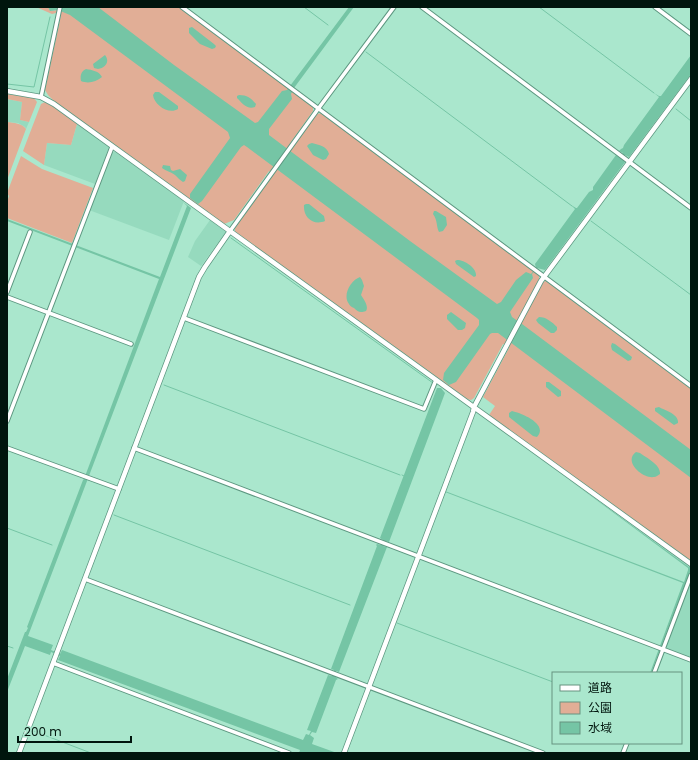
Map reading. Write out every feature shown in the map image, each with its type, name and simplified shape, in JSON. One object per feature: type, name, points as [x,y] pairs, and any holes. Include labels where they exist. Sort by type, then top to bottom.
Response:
[{"type":"street","points":[[41,97],[60,7]]},
{"type":"street","points":[[182,7],[691,386]]},
{"type":"street","points":[[18,753],[184,318],[205,267],[270,174],[394,7]]},
{"type":"street","points":[[422,7],[691,208]]},
{"type":"street","points":[[655,7],[691,34]]},
{"type":"street","points":[[345,752],[474,407],[544,277],[691,79]]},
{"type":"street","points":[[7,91],[41,97],[230,231],[691,564]]},
{"type":"street","points":[[7,421],[112,147]]},
{"type":"street","points":[[7,292],[30,232]]},
{"type":"street","points":[[7,297],[131,344]]},
{"type":"street","points":[[184,318],[424,409],[436,380]]},
{"type":"street","points":[[7,448],[119,489]]},
{"type":"street","points":[[134,448],[691,660]]},
{"type":"street","points":[[654,672],[661,648],[691,575]]},
{"type":"street","points":[[85,579],[543,753]]},
{"type":"street","points":[[53,663],[289,753]]},
{"type":"shaded area","points":[[7,99],[22,102],[20,120],[29,122],[26,129],[18,123],[7,122]]},
{"type":"shaded area","points":[[77,124],[109,147],[95,184],[44,165],[47,143],[71,145]]},
{"type":"shaded area","points":[[111,152],[115,152],[184,201],[169,240],[89,210]]},
{"type":"shaded area","points":[[210,220],[226,232],[201,266],[188,257],[195,241]]},
{"type":"shaded area","points":[[691,580],[691,658],[665,648]]},
{"type":"green space","points":[[36,7],[48,7],[51,11],[58,10],[63,7],[179,7],[313,107],[313,111],[291,142],[294,145],[317,114],[322,113],[539,275],[539,279],[520,316],[523,319],[543,282],[546,281],[691,389],[691,562],[489,415],[495,406],[483,397],[509,348],[503,344],[474,398],[471,400],[467,399],[235,232],[235,228],[273,175],[269,171],[234,220],[224,224],[55,102],[45,90],[61,15],[56,13],[52,14]]},
{"type":"green space","points":[[7,94],[34,98],[37,102],[29,122],[20,120],[22,102],[7,99]]},
{"type":"green space","points":[[45,102],[56,108],[77,124],[71,145],[47,143],[44,165],[23,151],[41,104]]},
{"type":"green space","points":[[7,122],[20,124],[26,129],[7,180]]},
{"type":"green space","points":[[21,156],[42,169],[93,188],[72,243],[7,218],[7,202],[9,196],[7,193]]},
{"type":"water","points":[[48,7],[98,7],[174,65],[255,123],[258,122],[282,91],[287,90],[349,7],[354,7],[294,88],[291,94],[292,99],[269,129],[269,135],[497,304],[501,302],[516,280],[526,272],[531,274],[536,268],[535,264],[575,209],[571,205],[577,208],[589,192],[593,190],[593,187],[616,155],[620,158],[623,153],[619,151],[623,148],[659,97],[654,93],[661,96],[691,55],[691,74],[629,157],[625,155],[622,159],[625,162],[545,270],[537,268],[532,274],[533,278],[510,312],[512,317],[691,450],[691,478],[498,333],[490,334],[456,382],[449,385],[443,380],[444,373],[479,325],[479,320],[244,145],[202,201],[198,204],[190,198],[190,194],[230,138],[228,132],[70,15],[58,10],[50,11]]},
{"type":"water","points":[[192,27],[214,44],[216,46],[215,48],[212,49],[200,44],[189,33],[189,28]]},
{"type":"water","points":[[105,55],[107,62],[105,66],[98,69],[94,68],[93,64]]},
{"type":"water","points":[[86,69],[97,72],[102,77],[92,82],[81,81],[81,74]]},
{"type":"water","points":[[155,92],[159,92],[178,106],[178,109],[170,111],[162,108],[154,99],[153,95]]},
{"type":"water","points":[[239,95],[247,96],[251,99],[256,104],[255,107],[250,108],[245,106],[237,98]]},
{"type":"water","points":[[312,143],[322,146],[328,151],[329,154],[326,159],[323,160],[313,155],[307,146]]},
{"type":"water","points":[[163,165],[170,166],[171,170],[173,171],[180,169],[187,175],[185,181],[183,182],[162,168]]},
{"type":"water","points":[[183,202],[191,208],[28,636],[53,645],[51,650],[60,654],[62,650],[303,740],[306,734],[309,735],[311,731],[307,730],[328,675],[332,676],[334,670],[331,669],[377,546],[376,545],[381,545],[383,540],[380,538],[437,388],[441,388],[445,393],[389,542],[385,541],[383,546],[387,547],[339,672],[336,671],[334,676],[338,679],[336,680],[316,733],[312,732],[310,735],[314,738],[312,744],[337,753],[299,753],[300,750],[58,660],[60,656],[51,652],[50,655],[25,646],[7,692],[7,679],[25,632],[28,628],[27,627],[159,279],[7,221],[7,219],[160,277],[187,206]]},
{"type":"water","points":[[309,204],[324,216],[325,221],[317,222],[307,217],[304,209],[304,205]]},
{"type":"water","points":[[434,211],[446,217],[447,225],[443,231],[439,232],[436,219],[433,214]]},
{"type":"water","points":[[455,261],[463,261],[473,267],[476,276],[474,277],[456,264]]},
{"type":"water","points":[[360,277],[364,286],[361,295],[367,307],[366,311],[362,312],[350,305],[346,296],[348,288]]},
{"type":"water","points":[[451,312],[466,323],[465,328],[458,330],[447,319],[447,315]]},
{"type":"water","points":[[539,317],[551,322],[557,327],[557,330],[554,333],[551,333],[538,323],[536,320]]},
{"type":"water","points":[[612,343],[632,357],[631,360],[628,361],[612,350]]},
{"type":"water","points":[[546,382],[549,382],[561,391],[561,396],[558,397],[546,387]]},
{"type":"water","points":[[659,407],[674,415],[678,420],[678,423],[674,425],[655,411],[655,408]]},
{"type":"water","points":[[512,411],[527,417],[537,424],[540,432],[537,437],[533,436],[509,417],[509,413]]},
{"type":"water","points":[[636,452],[653,462],[660,471],[660,474],[655,477],[649,477],[636,469],[632,460]]},
{"type":"water","points":[[568,479],[689,567],[690,566],[691,569],[650,672],[683,583],[445,491],[684,582],[688,568]]},
{"type":"waterway","points":[[304,7],[328,25]]},
{"type":"waterway","points":[[539,7],[654,93]]},
{"type":"waterway","points":[[659,7],[691,31]]},
{"type":"waterway","points":[[7,84],[34,87],[50,17]]},
{"type":"waterway","points":[[366,52],[572,206]]},
{"type":"waterway","points":[[676,109],[691,121]]},
{"type":"waterway","points":[[591,221],[691,295]]},
{"type":"waterway","points":[[231,238],[433,383]]},
{"type":"waterway","points":[[164,385],[400,475]]},
{"type":"waterway","points":[[114,515],[350,605]]},
{"type":"waterway","points":[[7,528],[52,545]]},
{"type":"waterway","points":[[397,623],[552,682]]},
{"type":"waterway","points":[[7,646],[13,648]]},
{"type":"waterway","points":[[31,730],[91,753]]}]
